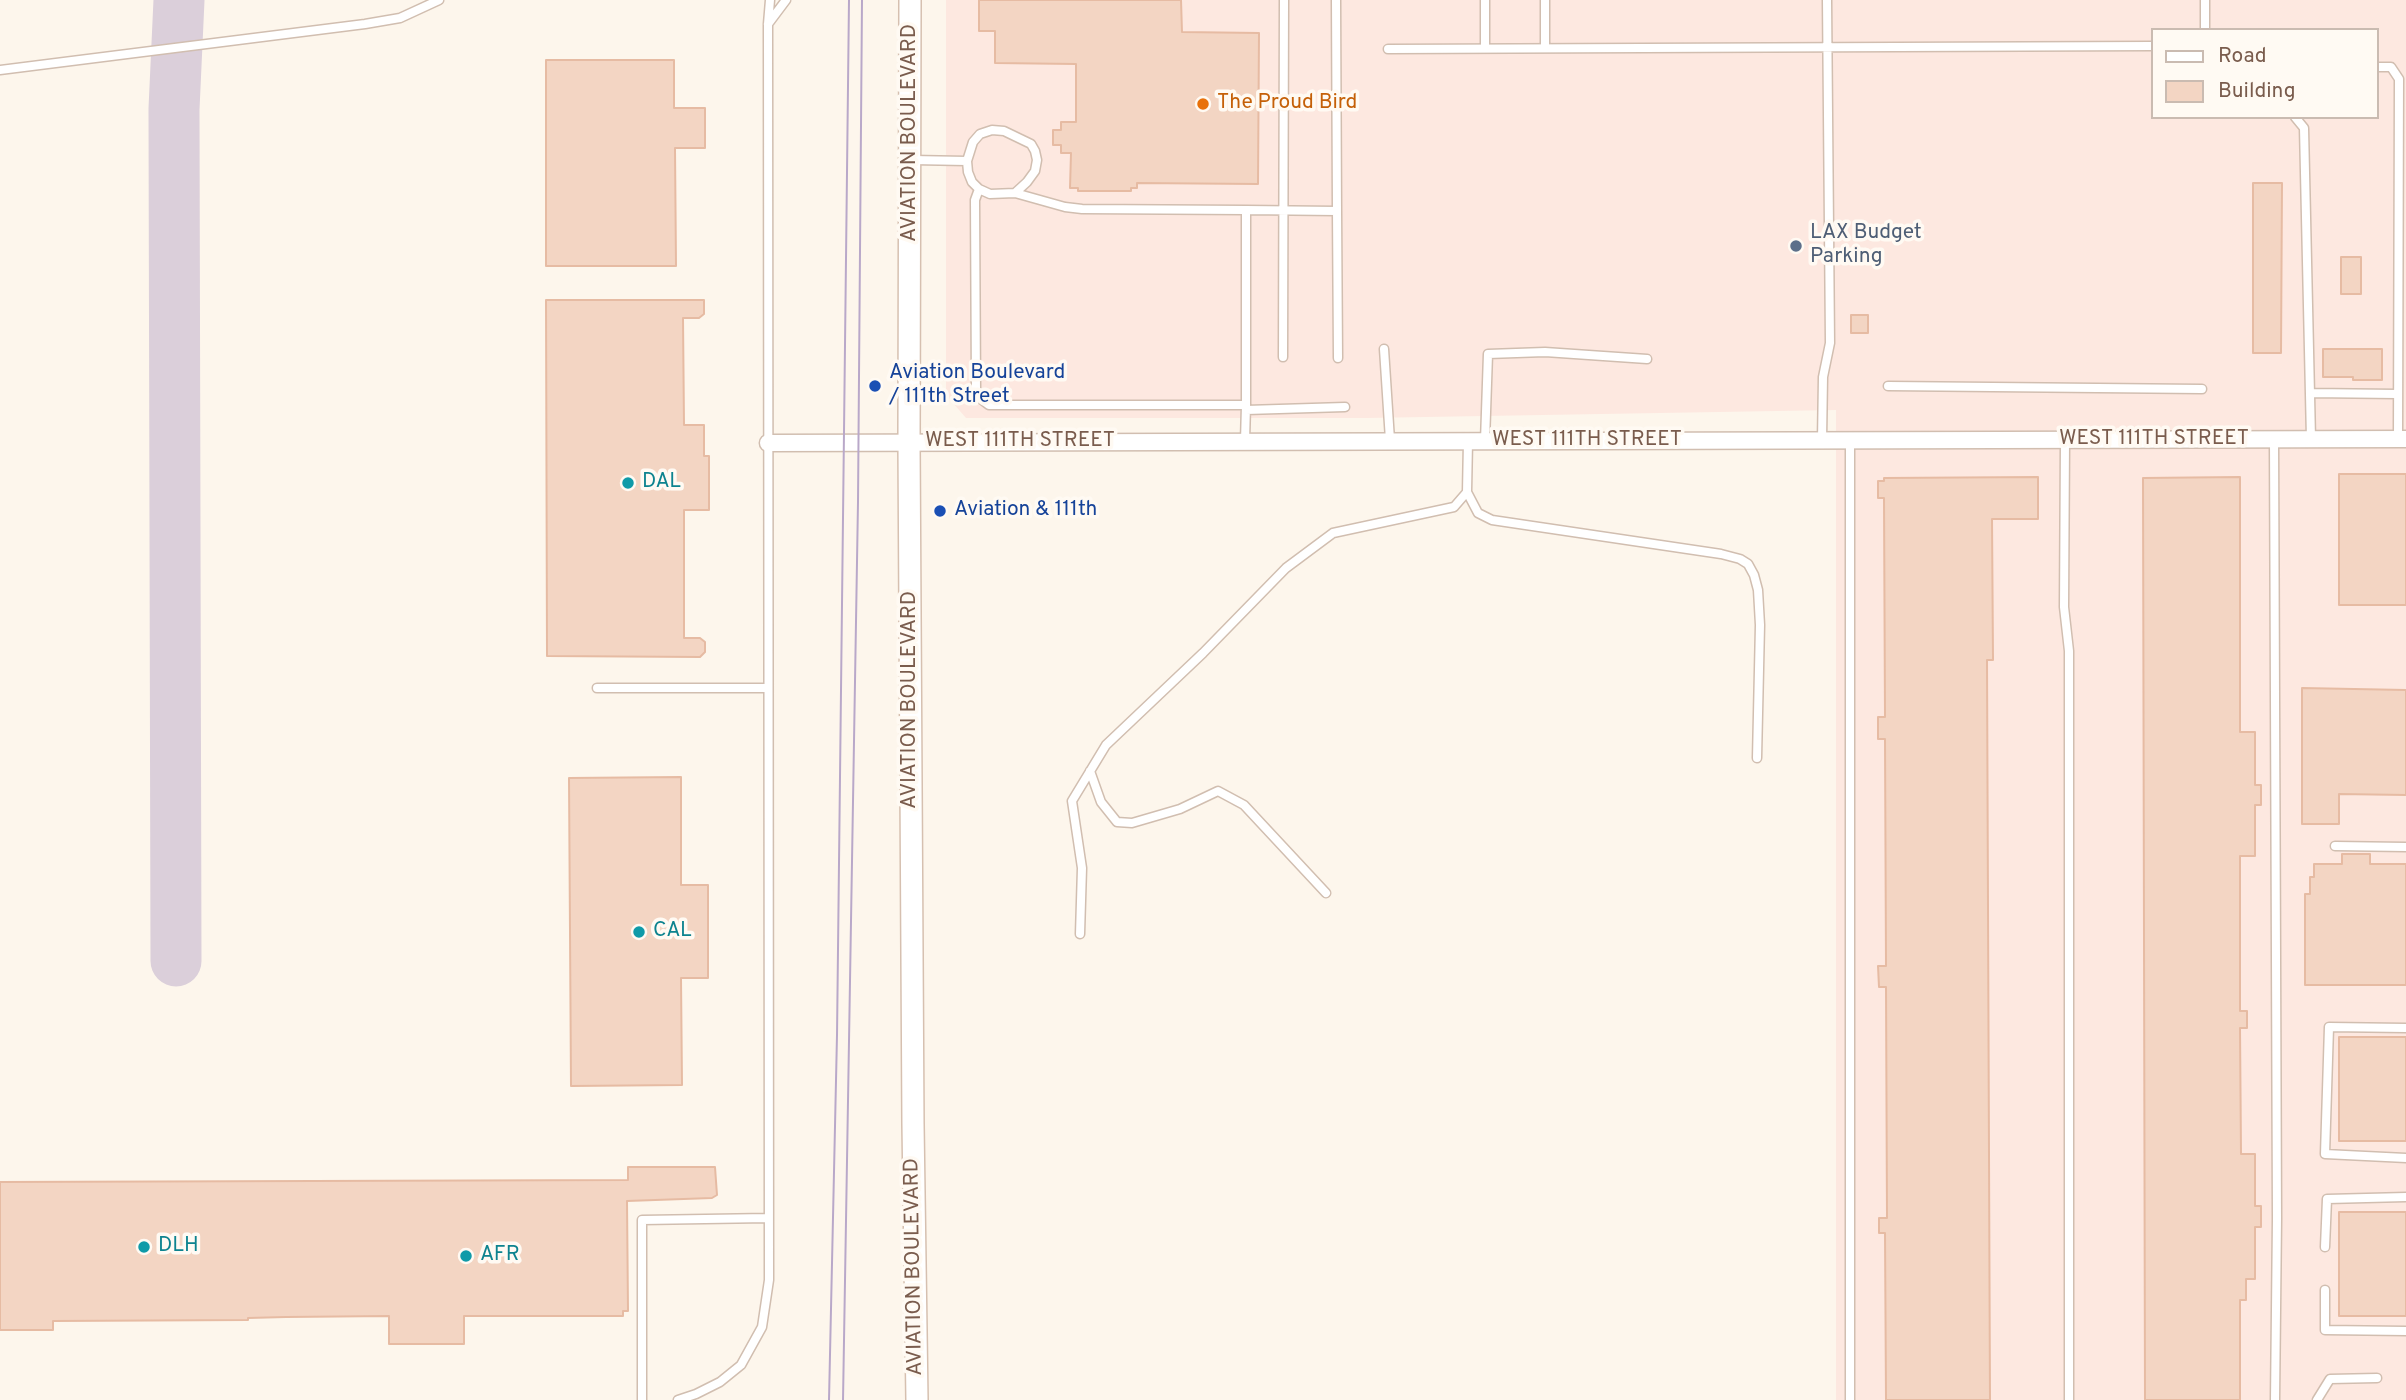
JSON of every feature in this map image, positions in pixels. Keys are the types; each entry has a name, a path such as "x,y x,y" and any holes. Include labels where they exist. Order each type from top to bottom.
{"main road":[{"name":"AVIATION BOULEVARD","path":"910,0 909,443 917,1400"}],"street":[{"name":"WEST 111TH STREET","path":"768,443 2402,439"}],"lane":[{"path":"0,70 365,24 400,18 439,0"},
{"path":"678,1400 720,1382 741,1365 762,1327 769,1280 770,0"},
{"path":"768,24 786,0"},
{"path":"1283,358 1284,0"},
{"path":"1336,0 1338,358"},
{"path":"1485,0 1485,48"},
{"path":"1545,0 1545,48"},
{"path":"1822,440 1823,377 1830,343 1827,0"},
{"path":"2205,0 2205,28"},
{"path":"1388,48 2150,46"},
{"path":"2378,67 2391,67 2399,79 2397,394 2402,439"},
{"path":"2297,119 2304,128 2311,439"},
{"path":"1015,192 1027,183 1035,171 1037,160 1031,144 1004,131 992,130 980,134 973,142 967,161 968,172 979,189 990,194 1015,192 1065,207 1082,209 1337,212"},
{"path":"909,160 967,161"},
{"path":"979,189 975,200 975,391 989,405 1345,407"},
{"path":"1245,441 1246,210"},
{"path":"1384,349 1390,440"},
{"path":"1485,441 1488,354 1545,352 1647,359"},
{"path":"1888,386 2202,389"},
{"path":"2311,393 2397,394"},
{"path":"2274,439 2277,1219 2275,1400"},
{"path":"1850,440 1850,1400"},
{"path":"2065,440 2064,607 2070,679 2069,1400"},
{"path":"1468,441 1467,492 1478,513 1492,520 1721,554 1748,564 1758,590 1760,625 1757,758"},
{"path":"1080,934 1082,869 1072,801 1106,745 1203,653 1286,568 1333,533 1454,507 1467,492"},
{"path":"597,688 768,688"},
{"path":"1090,771 1101,802 1117,822 1132,823 1144,820 1218,791 1244,805 1326,893"},
{"path":"2335,846 2406,847"},
{"path":"2406,1028 2329,1027 2325,1154 2406,1158"},
{"path":"2325,1247 2327,1199 2406,1197"},
{"path":"642,1400 642,1220 768,1218"},
{"path":"2325,1290 2325,1330 2406,1331"},
{"path":"2317,1400 2330,1379 2377,1378"}],"shaded area":[{"path":"946,0 2406,0 2406,1400 1836,1400 1836,410 1367,418 966,418 946,395"}],"building":[{"name":"The Proud Bird","path":"979,0 1181,0 1182,32 1259,33 1258,184 1137,183 1137,188 1131,188 1131,191 1078,191 1078,188 1070,188 1071,153 1061,153 1061,145 1053,145 1053,130 1061,130 1061,122 1076,122 1076,64 995,63 995,31 979,31"},
{"path":"546,60 674,60 674,108 705,108 705,148 675,148 676,266 546,266"},
{"path":"2253,183 2282,183 2281,353 2253,353"},
{"path":"2341,257 2361,257 2361,294 2341,294"},
{"name":"DAL","path":"546,300 704,300 704,314 699,318 683,318 684,425 704,425 704,456 709,456 709,510 684,510 684,638 700,638 705,642 705,652 700,657 547,656"},
{"path":"1851,315 1868,315 1868,333 1851,333"},
{"path":"2323,349 2382,349 2382,380 2323,377"},
{"path":"2339,474 2406,474 2406,605 2339,605"},
{"path":"2038,477 2038,519 1992,519 1993,660 1987,660 1990,1400 1886,1400 1885,1233 1879,1233 1879,1218 1887,1218 1886,987 1879,987 1878,966 1886,966 1885,739 1878,739 1878,717 1885,717 1884,498 1878,498 1878,481 1884,481 1884,478"},
{"path":"2240,477 2240,732 2255,732 2255,785 2261,785 2261,805 2255,805 2255,856 2240,856 2240,1011 2247,1011 2247,1028 2240,1028 2241,1154 2255,1154 2255,1206 2261,1206 2261,1227 2255,1227 2255,1279 2246,1279 2246,1300 2240,1300 2240,1400 2145,1400 2143,478"},
{"path":"2302,688 2406,690 2406,795 2339,794 2339,824 2302,824"},
{"name":"CAL","path":"681,777 681,885 708,885 708,978 681,978 682,1085 571,1086 569,778"},
{"path":"2342,854 2370,854 2370,864 2406,864 2406,985 2305,985 2305,894 2310,894 2310,877 2314,877 2314,864 2342,864"},
{"path":"2339,1037 2406,1037 2406,1141 2339,1141"},
{"path":"628,1167 715,1167 717,1195 712,1198 627,1201 628,1311 623,1311 623,1316 464,1316 464,1344 389,1344 389,1316 53,1321 53,1330 0,1330 0,1182 628,1180"},
{"path":"2339,1212 2406,1212 2406,1316 2339,1316"}],"taxiway":[{"path":"176,961 174,109 179,0"}],"tram line":[{"path":"829,1400 837,1035 849,0"},
{"path":"843,1400 858,502 862,0"}],"place":[{"name":"The Proud Bird","path":"1203,104"},
{"name":"LAX Budget Parking","path":"1796,246"},
{"name":"Aviation Boulevard / 111th Street","path":"875,386"},
{"name":"DAL","path":"628,483"},
{"name":"Aviation & 111th","path":"940,511"},
{"name":"CAL","path":"639,932"},
{"name":"DLH","path":"144,1247"},
{"name":"AFR","path":"466,1256"}]}
